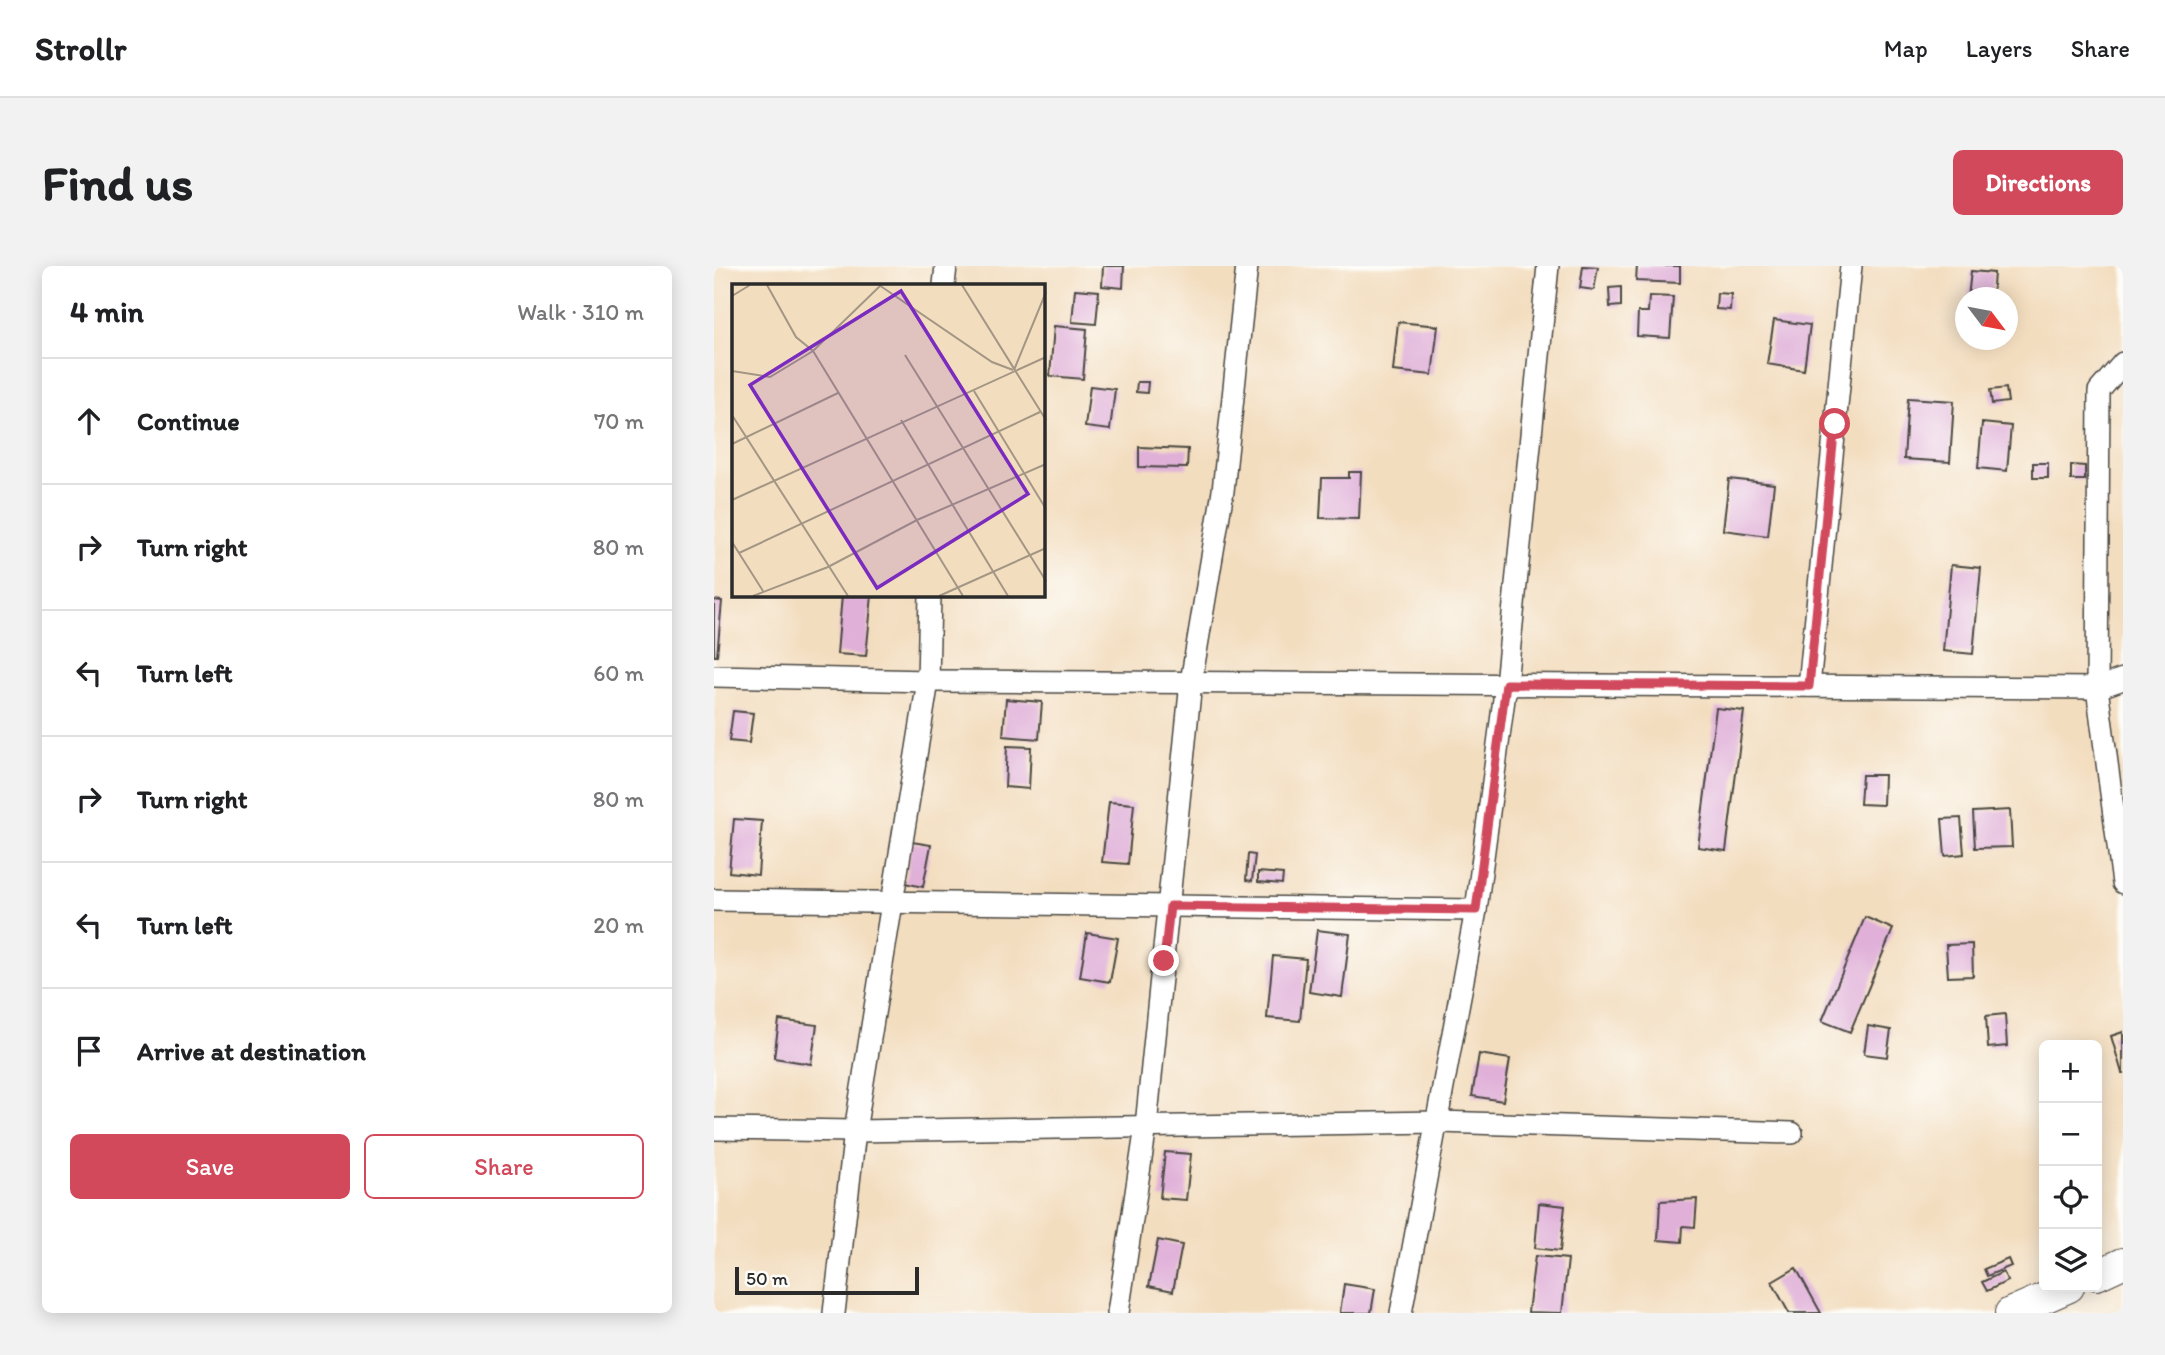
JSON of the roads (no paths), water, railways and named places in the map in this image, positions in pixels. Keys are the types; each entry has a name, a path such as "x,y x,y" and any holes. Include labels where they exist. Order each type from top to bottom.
{"street":[{"path":"944,284 946,266"},
{"path":"1118,1313 1146,1126 1191,682 1223,491 1247,266"},
{"path":"1402,1313 1476,910 1506,684 1548,266"},
{"path":"1809,686 1851,266"},
{"path":"2123,363 2099,391 2097,688 2123,883"},
{"path":"834,1313 855,1131 928,681 930,597"},
{"path":"714,676 928,681 2097,688 2123,679"},
{"path":"714,900 1476,910"},
{"path":"714,1129 855,1131 1439,1122 1792,1133"},
{"path":"2102,1273 2123,1263"},
{"path":"2010,1313 2058,1292"}]}
